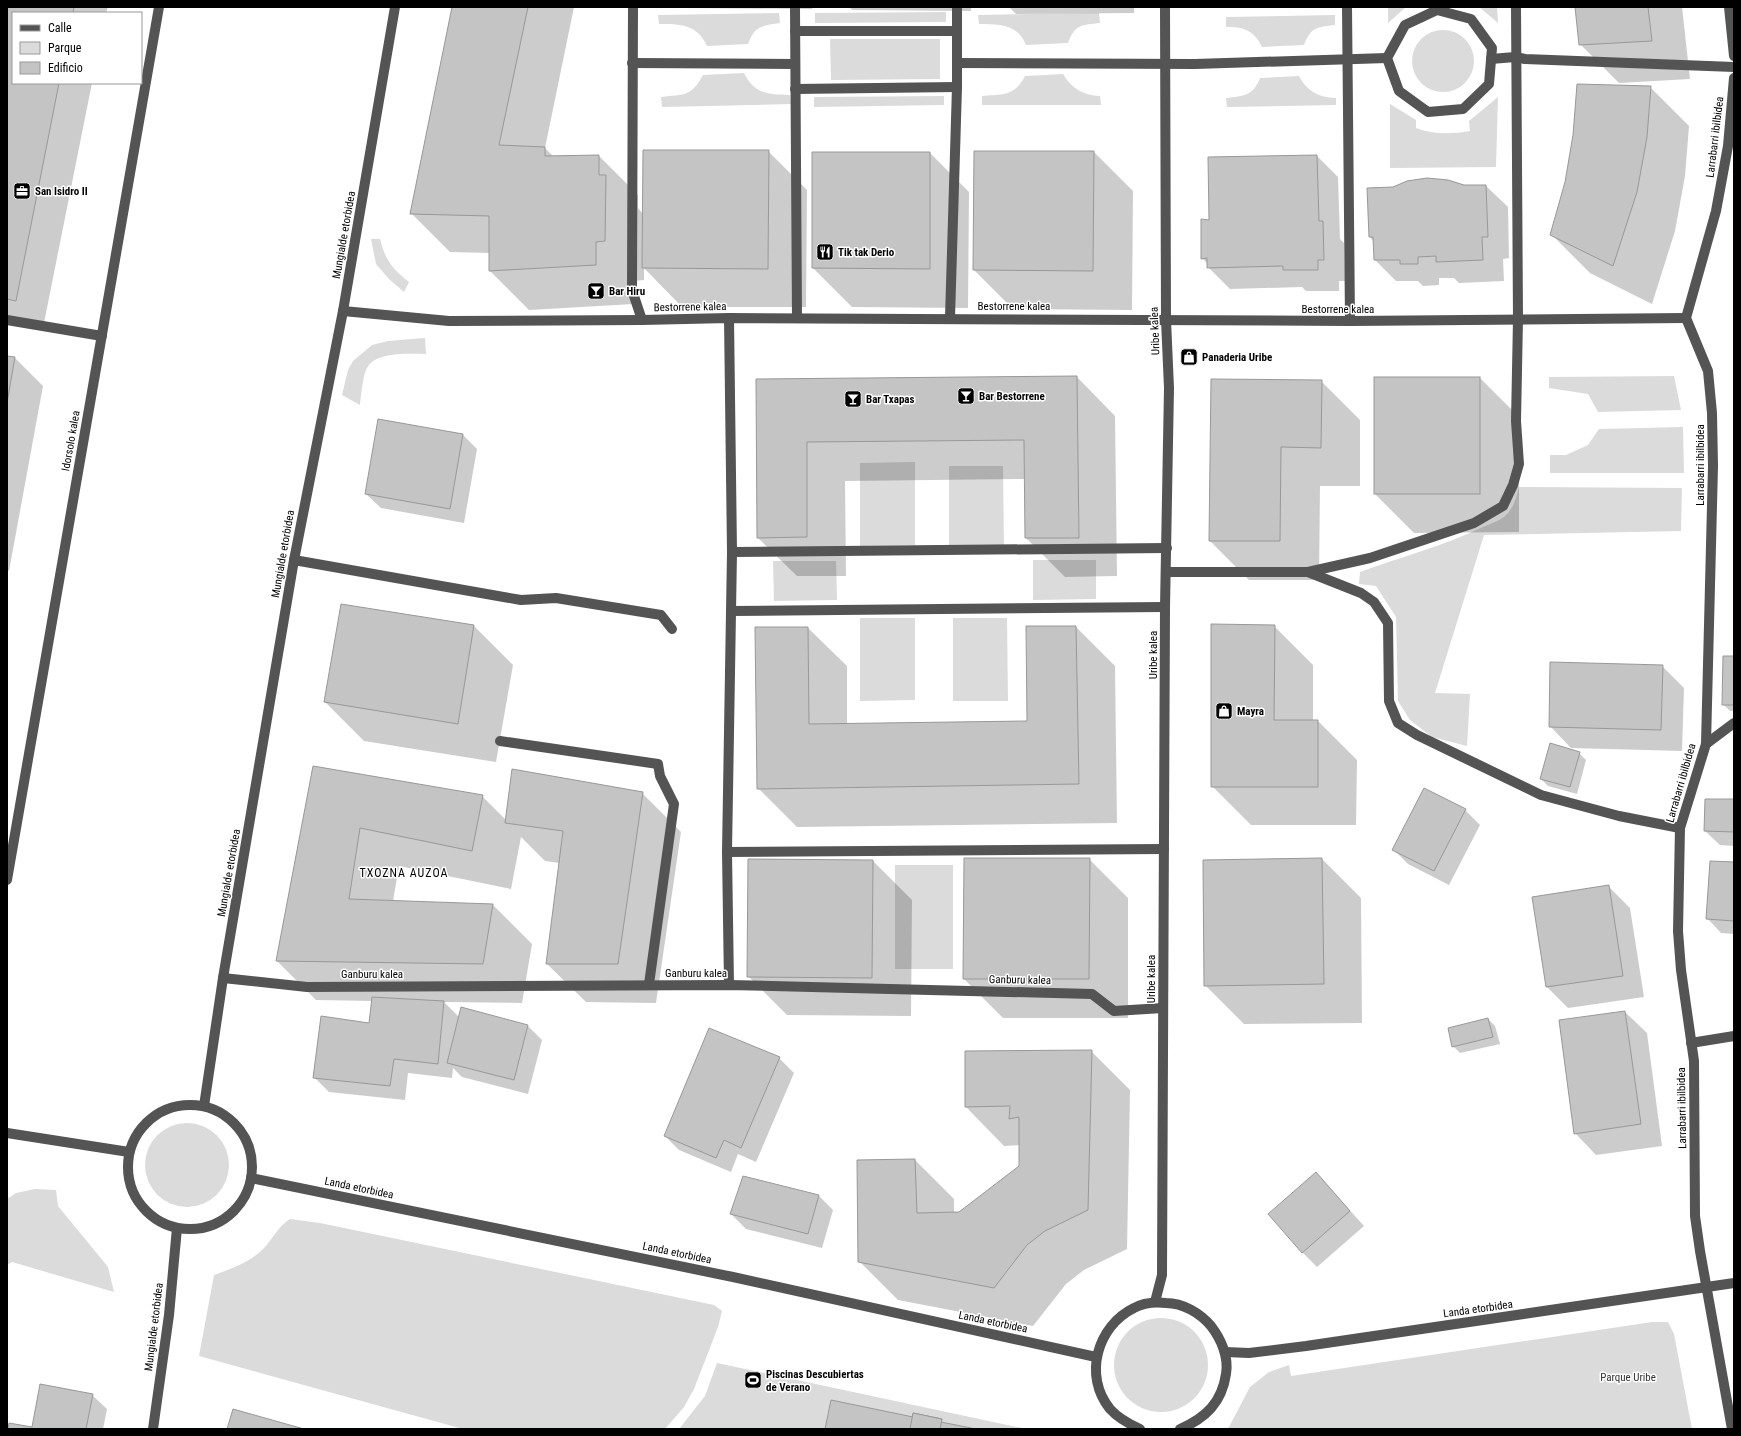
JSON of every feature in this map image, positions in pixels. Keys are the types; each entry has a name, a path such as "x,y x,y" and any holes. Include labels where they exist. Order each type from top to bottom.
{"street":[{"name":"Idorsolo kalea","path":"7,880 159,7"},
{"name":"Mungialde etorbidea","path":"204,1106 223,978 294,560 342,312 395,7"},
{"path":"633,7 632,290 642,320"},
{"path":"795,7 797,318"},
{"path":"950,318 957,87 957,7"},
{"name":"Uribe kalea","path":"1155,1302 1162,1275 1165,607 1169,388 1166,320 1165,7"},
{"path":"1348,7 1350,321"},
{"path":"1166,572 1308,572 1370,558 1474,523 1503,506 1513,485 1518,464 1516,421 1518,319 1515,57 1516,7"},
{"path":"1729,7 1734,56"},
{"path":"1437,10 1472,19 1492,48 1489,84 1463,109 1428,112 1399,91 1387,58 1405,25 1437,10"},
{"path":"795,31 956,31"},
{"path":"1491,59 1515,57 1525,59 1734,67"},
{"path":"957,63 1165,64 1387,58"},
{"path":"632,63 795,64"},
{"name":"Larrabarri ibilbidea","path":"1732,1429 1695,1216 1694,1061 1681,970 1678,931 1680,828 1706,744 1713,466 1712,413 1708,371 1686,318 1716,211 1728,146 1734,78"},
{"path":"795,88 957,87"},
{"name":"Bestorrene kalea","path":"342,312 449,321 729,318 1350,321 1686,318"},
{"path":"729,318 732,552 727,852 729,985"},
{"path":"7,320 102,336"},
{"path":"732,552 1166,548"},
{"path":"294,560 521,600 556,598 660,615 672,629"},
{"path":"1308,572 1361,593 1374,602 1388,623 1389,701 1398,723 1417,735 1541,795 1619,816 1680,828"},
{"path":"731,611 1165,607"},
{"path":"1706,744 1734,723"},
{"path":"500,741 658,764 660,776 674,804 649,984"},
{"path":"727,852 1164,849"},
{"name":"Ganburu kalea","path":"223,978 307,987 649,984 1092,994 1114,1011 1163,1008"},
{"path":"1691,1043 1734,1036"},
{"path":"185,1105 204,1106 222,1114 236,1125 247,1141 252,1159 251,1178 245,1196 233,1212 216,1223 197,1229 177,1228 158,1221 143,1209 132,1192 127,1172 129,1152 136,1134 149,1120 166,1109 185,1105"},
{"path":"7,1133 129,1152"},
{"name":"Landa etorbidea","path":"251,1178 733,1277 1096,1357"},
{"name":"Mungialde etorbidea","path":"153,1429 169,1315 177,1228"},
{"name":"Landa etorbidea","path":"1225,1352 1250,1353 1306,1346 1734,1283"},
{"path":"1140,1429 1123,1421 1110,1408 1101,1392 1096,1375 1096,1357 1103,1337 1116,1319 1134,1307 1155,1302 1174,1303 1191,1310 1206,1320 1218,1335 1225,1352 1226,1372 1222,1392 1211,1409 1196,1422 1180,1429"}],"green space":[{"path":"1388,7 1406,7 1388,23"},
{"path":"1479,7 1497,7 1498,23"},
{"path":"946,12 946,22 815,23 815,13"},
{"path":"779,13 780,23 764,26 756,30 748,44 707,46 703,39 693,29 681,25 659,24 658,15"},
{"path":"1099,13 1100,23 1084,25 1076,29 1068,43 1026,45 1023,38 1013,29 1001,25 979,24 978,15"},
{"path":"1335,15 1335,25 1315,29 1309,35 1304,45 1262,47 1252,33 1238,27 1226,27 1226,17"},
{"path":"1437,30 1449,30 1465,39 1472,49 1474,61 1472,73 1465,83 1449,92 1437,92 1426,87 1417,78 1412,67 1412,55 1417,44 1426,35"},
{"path":"830,39 940,39 940,79 831,80"},
{"path":"744,73 753,86 763,92 790,95 791,104 662,107 661,97 682,95 691,91 703,75"},
{"path":"1063,74 1070,84 1083,93 1100,96 1101,105 982,105 982,96 1002,94 1012,91 1017,88 1025,76"},
{"path":"1299,76 1306,86 1314,93 1336,98 1336,105 1227,107 1226,98 1243,96 1251,92 1260,78"},
{"path":"944,96 944,105 814,107 814,97"},
{"path":"1498,97 1496,167 1390,168 1390,104 1416,120 1416,128 1436,133 1456,133 1470,131 1469,121"},
{"path":"371,239 380,239 384,252 390,263 398,273 409,282 404,292 389,279 376,264"},
{"path":"425,338 426,354 385,356 371,363 364,375 360,405 342,395 348,370 353,361 372,345 388,341"},
{"path":"1674,376 1681,410 1598,412 1588,394 1549,388 1549,377"},
{"path":"1683,427 1684,473 1550,473 1550,455 1566,455 1588,445 1599,429"},
{"path":"915,462 915,545 860,546 860,463"},
{"path":"949,466 1003,466 1004,549 949,549"},
{"path":"1519,487 1682,488 1681,531 1484,535 1435,693 1470,694 1467,746 1432,737 1410,720 1398,701 1396,617 1376,586 1359,584 1360,572 1453,540 1497,521 1511,510"},
{"path":"1033,560 1096,560 1096,599 1033,600"},
{"path":"773,561 836,561 837,600 774,601"},
{"path":"860,618 915,618 915,700 860,701"},
{"path":"953,618 1007,618 1008,701 953,701"},
{"path":"895,865 953,865 953,969 895,969"},
{"path":"187,1123 203,1126 217,1135 226,1149 229,1165 226,1181 217,1195 203,1204 187,1207 171,1204 157,1195 148,1181 145,1165 148,1149 157,1135 171,1126"},
{"path":"35,1189 56,1190 58,1206 108,1267 114,1292 12,1262 7,1265 7,1199 16,1193"},
{"path":"290,1219 320,1223 714,1305 722,1311 718,1327 694,1389 684,1407 665,1429 463,1429 199,1356 214,1275 240,1265 258,1254 282,1225"},
{"path":"1161,1318 1179,1321 1194,1332 1205,1347 1208,1365 1205,1383 1194,1398 1179,1409 1161,1412 1143,1409 1128,1398 1117,1383 1114,1365 1117,1347 1128,1332 1143,1321"},
{"name":"Parque Uribe","path":"1652,1322 1668,1322 1674,1334 1692,1429 1226,1429 1229,1427 1250,1387 1269,1372 1289,1365 1291,1376"},
{"name":"Piscinas Descubiertas de Verano","path":"717,1363 1026,1429 679,1429 705,1396"}],"building":[{"name":"San Isidro II","path":"7,7 74,7 73,12 12,12 12,84 59,84 16,301 7,299"},
{"path":"452,7 528,7 499,145 545,147 545,156 599,155 599,175 606,175 605,241 596,242 596,265 489,271 489,216 410,214"},
{"path":"1575,7 1648,7 1652,41 1579,45"},
{"path":"1577,84 1651,86 1647,137 1637,192 1613,266 1550,235 1565,182 1573,135"},
{"path":"643,150 769,150 768,269 642,268"},
{"path":"974,151 1094,151 1093,271 973,270"},
{"path":"812,152 930,152 930,269 812,268"},
{"path":"1317,155 1319,221 1323,221 1324,260 1318,260 1318,270 1283,270 1283,266 1207,268 1207,258 1201,259 1201,219 1209,220 1208,157"},
{"path":"1427,178 1448,180 1464,185 1486,185 1488,237 1482,237 1483,260 1436,262 1436,256 1418,257 1418,264 1400,264 1400,260 1374,260 1373,237 1369,237 1367,188 1393,187 1407,181"},
{"path":"7,356 15,357 7,403"},
{"path":"1077,376 1079,538 1025,538 1024,440 807,442 807,537 757,538 756,379"},
{"path":"1374,377 1480,377 1480,494 1374,494"},
{"path":"1211,379 1322,380 1321,448 1281,447 1280,541 1209,541"},
{"path":"378,419 463,434 450,509 365,494"},
{"path":"341,604 474,625 458,724 324,702"},
{"path":"1211,624 1275,625 1274,720 1318,720 1318,787 1211,787"},
{"path":"1026,626 1076,626 1079,784 757,789 755,627 808,627 809,724 1027,721"},
{"path":"1723,656 1734,656 1734,705 1722,705"},
{"path":"1550,662 1663,665 1661,730 1549,727"},
{"path":"1550,743 1580,752 1570,787 1540,779"},
{"path":"313,766 483,795 472,851 360,828 349,899 493,904 483,964 276,961"},
{"path":"512,769 643,792 618,964 546,964 563,831 505,823"},
{"path":"1424,788 1466,809 1434,871 1392,850"},
{"path":"1705,799 1734,799 1734,832 1704,831"},
{"path":"964,858 1090,858 1089,979 963,979"},
{"path":"1322,858 1324,984 1204,986 1203,860"},
{"path":"748,859 873,860 872,978 747,977"},
{"path":"1710,861 1734,862 1734,921 1706,919"},
{"path":"1609,885 1623,976 1546,987 1532,897"},
{"path":"372,997 444,1001 438,1064 394,1059 390,1086 313,1078 321,1016 369,1023"},
{"path":"461,1007 528,1025 514,1080 447,1063"},
{"path":"1625,1011 1641,1124 1574,1134 1559,1020"},
{"path":"1488,1018 1493,1037 1452,1047 1448,1028"},
{"path":"709,1028 780,1057 741,1148 724,1140 716,1158 664,1136"},
{"path":"1092,1050 1088,1210 1045,1231 1027,1245 994,1288 858,1262 857,1160 915,1159 917,1213 959,1212 1019,1166 1019,1117 1009,1119 1010,1106 965,1107 965,1051"},
{"path":"1316,1172 1350,1211 1302,1253 1268,1214"},
{"path":"743,1176 819,1195 808,1234 730,1214"},
{"path":"40,1384 93,1394 86,1429 8,1429 9,1423 32,1427"},
{"path":"831,1400 913,1417 913,1413 942,1419 941,1422 976,1429 825,1429"},
{"path":"233,1409 304,1429 227,1429"},
{"path":"913,1413 942,1419 940,1429 910,1429"}],"place":[{"name":"San Isidro II","path":"22,191"},
{"name":"Tik tak Derio","path":"825,252"},
{"name":"Bar Hiru","path":"596,291"},
{"name":"Panaderia Uribe","path":"1189,357"},
{"name":"Bar Bestorrene","path":"966,396"},
{"name":"Bar Txapas","path":"853,399"},
{"name":"Mayra","path":"1224,711"},
{"name":"Piscinas Descubiertas de Verano","path":"753,1380"}],"district":[{"name":"TXOZNA AUZOA","path":"404,873"}]}
